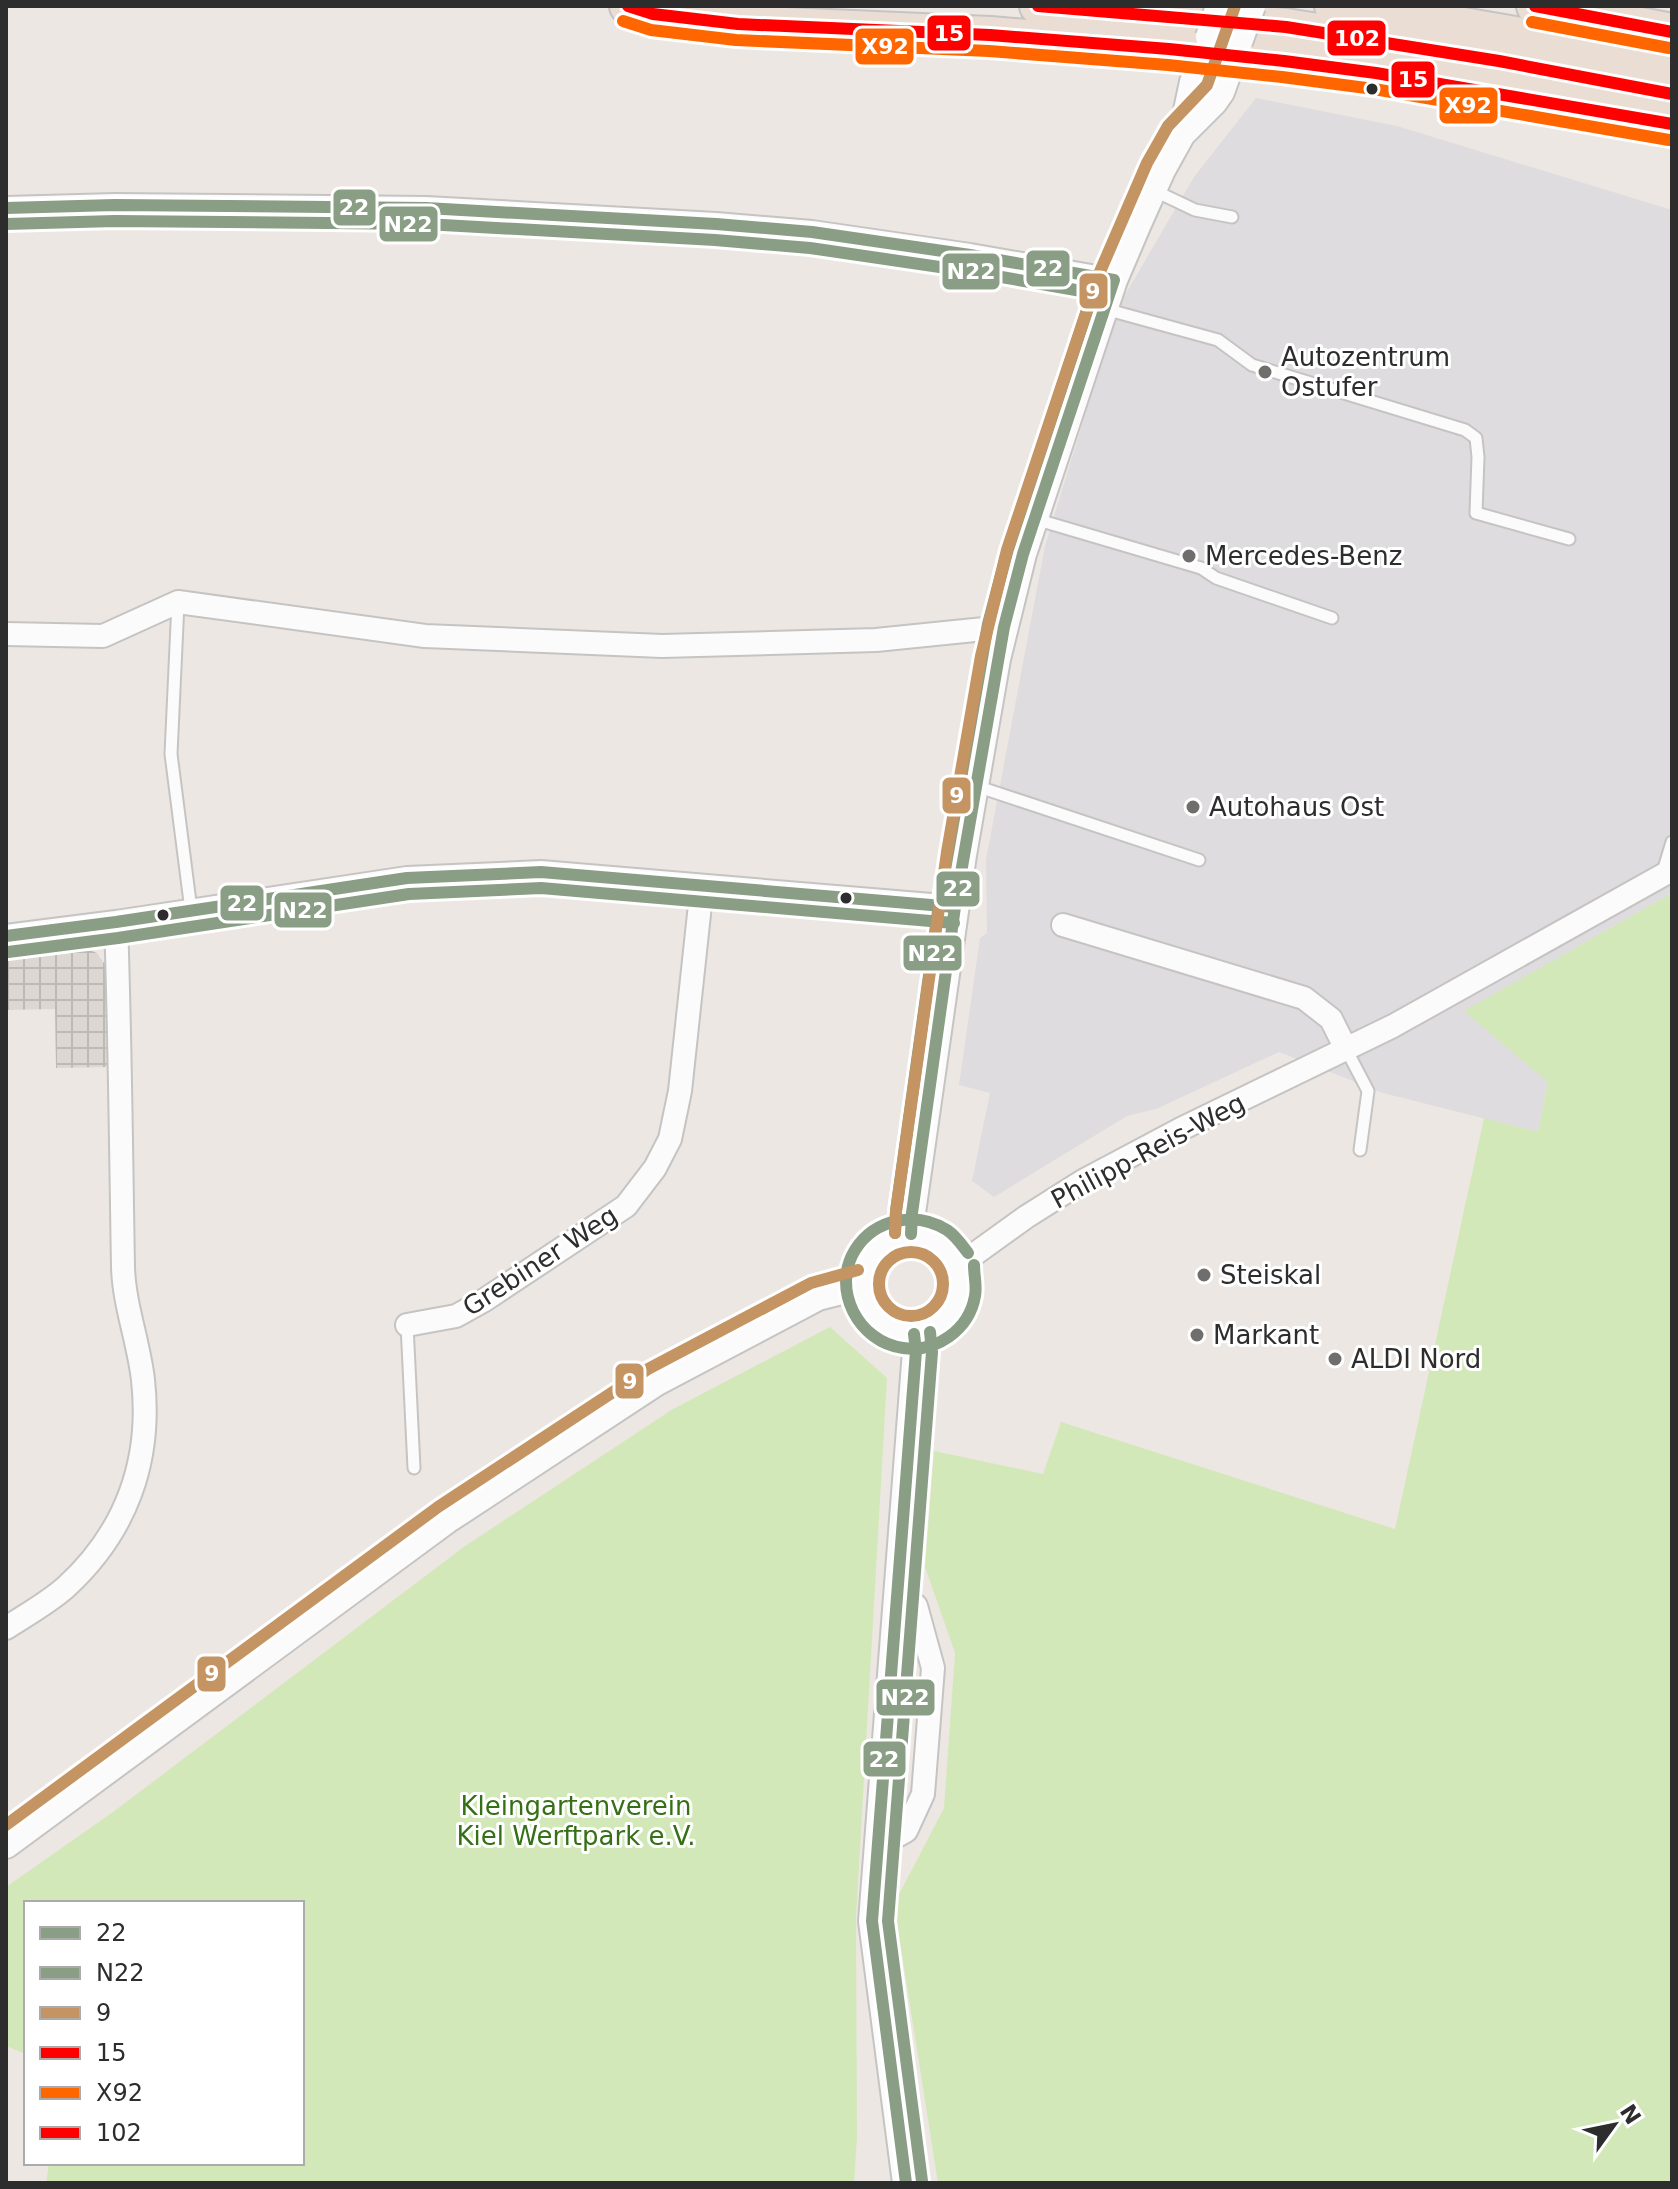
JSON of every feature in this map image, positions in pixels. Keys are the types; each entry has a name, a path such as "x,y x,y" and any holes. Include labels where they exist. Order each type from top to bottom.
{"highway":[{"path":"628,6 653,14 738,24 990,35 1376,73 1672,124"},
{"path":"1038,6 1286,27 1499,61 1672,94"},
{"path":"1333,6 1400,15 1672,64"},
{"path":"1535,6 1672,32"}],"street":[{"path":"1182,134 1214,102 1219,59 1219,6"},
{"path":"911,1234 955,907 1004,627 1023,554 1114,280 1153,190 1182,134 1191,90 1219,59 1252,6"},
{"path":"6,208 131,205 426,208 716,224 826,234 1114,280"},
{"path":"6,634 103,636 178,602 425,636 662,646 876,640 1004,627"},
{"path":"6,936 407,878 526,872 955,907"},
{"name":"Philipp-Reis-Weg","path":"958,1266 1083,1181 1181,1129 1393,1026 1667,873"},
{"name":"Grebiner Weg","path":"407,1325 456,1316 483,1301 626,1206 655,1168 670,1139 680,1091 702,886"},
{"path":"6,1628 64,1589 108,1539 128,1501 141,1461 146,1420 143,1378 123,1275 116,922"},
{"path":"1063,925 1304,998 1331,1019 1346,1049"},
{"path":"911,1234 926,1236 950,1253 958,1266 961,1282 956,1307 939,1326 914,1334 895,1331 878,1321 866,1305 862,1286 865,1267 875,1250 891,1238 911,1234"},
{"path":"6,1845 447,1520 657,1382 818,1297 862,1286"},
{"path":"906,2183 872,1921 916,1351 914,1334"},
{"path":"879,1846 906,1831 923,1794 933,1668 916,1606 898,1589"}],"lane":[{"path":"1153,190 1195,210 1232,217"},
{"path":"1105,309 1218,340 1252,365 1465,430 1476,438 1476,513 1569,539"},
{"path":"1035,519 1201,568 1216,578 1332,618"},
{"path":"178,602 171,754 191,910"},
{"path":"975,786 1199,860"},
{"path":"1667,873 1672,842"},
{"path":"1346,1049 1368,1091 1360,1150"},
{"path":"407,1325 414,1468"}],"shaded area":[{"path":"1256,98 1397,126 1672,210 1672,893 1465,1011 1548,1081 1538,1132 1383,1093 1279,1052 1156,1109 1127,1116 994,1197 972,1181 990,1093 959,1085 980,938 987,933 986,860 1045,546 1118,307 1194,177"},
{"path":"79,946 97,953 106,966 109,1067 56,1068 55,1009 6,1010 6,955"}],"green space":[{"path":"1672,893 1672,2183 938,2183 894,1904 944,1808 955,1653 925,1567 934,1451 1043,1474 1061,1422 1395,1529 1484,1118 1538,1132 1548,1082 1464,1011"},
{"name":"Kleingartenverein Kiel Werftpark e.V.","path":"830,1327 887,1378 856,1918 857,2138 854,2183 46,2183 49,2165 304,2165 304,1901 24,1901 24,2053 6,2046 6,1887 113,1812 465,1546 673,1409"}],"transit line":[{"name":"15","path":"628,6 653,14 738,24 990,35 1284,61 1376,73 1672,124"},
{"name":"102","path":"1038,6 1286,27 1499,61 1672,94"},
{"name":"9","path":"895,1233 947,852 981,656 1007,550 1099,274 1147,163 1168,126 1207,85 1235,6"},
{"name":"15","path":"1535,6 1672,32"},
{"name":"X92","path":"623,21 651,30 736,40 989,51 1282,77 1374,89 1669,140"},
{"name":"X92","path":"1532,22 1669,48"},
{"name":"22","path":"6,208 115,205 426,208 716,224 812,232 1114,280 1023,554 1004,627 955,907 911,1234"},
{"name":"N22","path":"6,224 115,221 425,224 715,240 810,248 1093,293 1008,549 988,624 939,904 895,1233"},
{"name":"22","path":"6,936 407,878 541,872 955,907"},
{"name":"N22","path":"8,952 409,894 541,888 954,923"},
{"name":"N22","path":"968,1253 953,1235 935,1224 910,1220 885,1225 863,1239 848,1265 846,1281 853,1311 873,1336 887,1344 915,1349 939,1343 958,1329 972,1308 976,1292 974,1265"},
{"name":"9","path":"905,1252 917,1252 934,1261 941,1272 943,1284 941,1296 934,1307 917,1316 905,1316 893,1311 884,1302 879,1290 879,1278 884,1266 893,1257 905,1252"},
{"name":"9","path":"6,1825 438,1507 648,1369 811,1283 858,1270"},
{"name":"N22","path":"922,2181 888,1921 932,1352 930,1332"},
{"name":"22","path":"906,2183 872,1921 916,1351 914,1334"}],"place":[{"name":"Autozentrum Ostufer","path":"1265,372"},
{"name":"Mercedes-Benz","path":"1189,556"},
{"name":"Autohaus Ost","path":"1193,807"},
{"name":"Steiskal","path":"1204,1275"},
{"name":"Markant","path":"1197,1335"},
{"name":"ALDI Nord","path":"1335,1359"}]}
